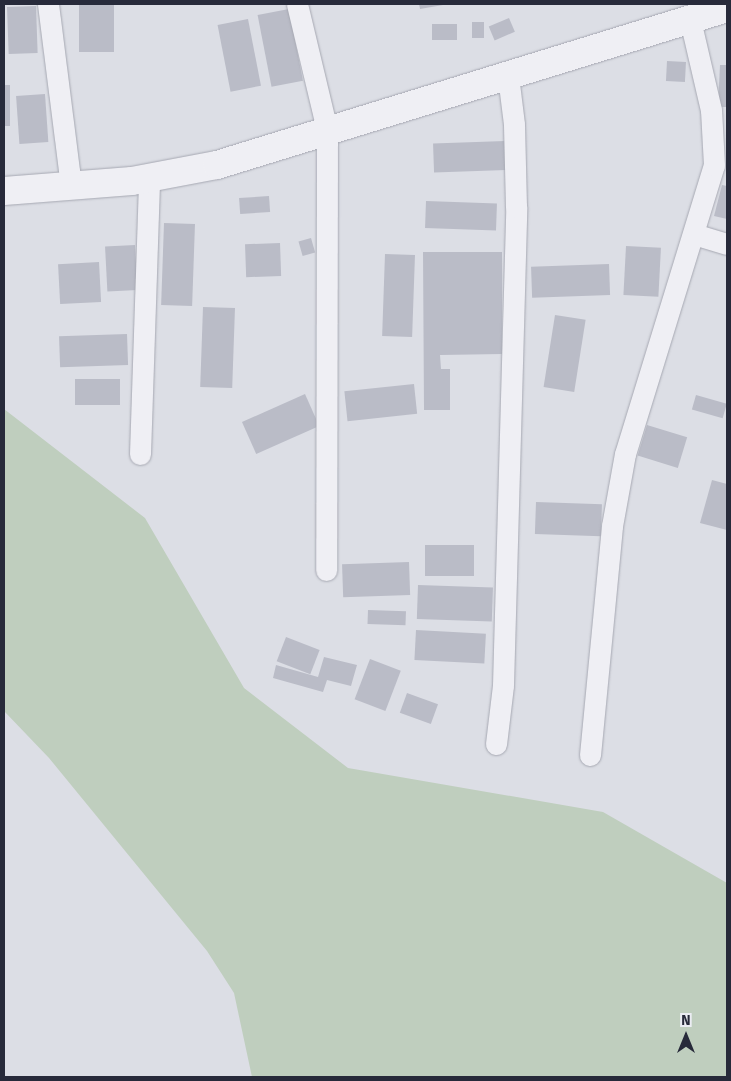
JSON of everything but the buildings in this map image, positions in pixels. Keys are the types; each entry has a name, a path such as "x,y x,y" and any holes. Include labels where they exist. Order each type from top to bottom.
{"street":[{"path":"48,4 71,186"},
{"path":"297,4 327,130 326,570"},
{"path":"4,191 149,178 217,165 727,8"},
{"path":"590,755 612,526 625,454 714,165 711,110 690,20"},
{"path":"496,744 503,685 516,207 514,124 508,76"},
{"path":"140,454 149,178"},
{"path":"694,234 727,244"}],"green space":[{"path":"4,409 145,518 244,688 348,768 603,812 727,883 727,1077 252,1077 234,993 207,951 49,758 4,711"}]}
